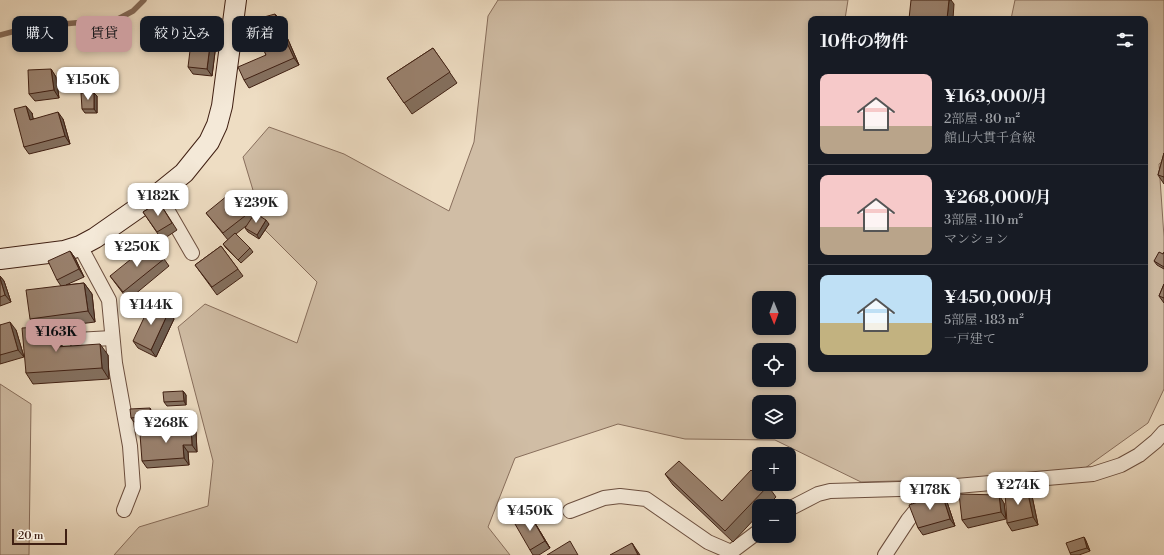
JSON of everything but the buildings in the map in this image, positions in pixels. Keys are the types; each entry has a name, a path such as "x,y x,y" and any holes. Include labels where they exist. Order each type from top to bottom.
{"main road":[{"path":"0,259 64,251 80,246 95,238 158,194 184,173 209,142 222,106 236,0"}],"street":[{"path":"158,194 192,253"},
{"path":"80,246 109,300 115,363 130,446 133,487 124,510"},
{"path":"76,340 112,338"},
{"path":"796,505 818,494 830,492 934,488 1093,474 1121,465 1139,455 1156,441 1164,432"},
{"path":"885,555 908,520 934,488"},
{"path":"570,511 604,498 620,496 646,499 708,542 731,552 752,536"}],"shaded area":[{"path":"498,0 848,0 845,16 808,16 808,372 1148,372 1148,16 1012,16 1015,0 1164,0 1164,160 1159,164 1164,237 1164,389 1148,423 1074,476 861,482 796,450 796,447 789,447 775,440 685,439 618,424 515,458 488,527 510,555 114,555 139,527 208,506 213,461 178,327 205,304 297,343 317,282 265,230 243,157 269,127 344,154 449,211 474,142 488,16"},
{"path":"0,384 31,404 29,555 0,555"}],"waterway":[{"path":"0,35 30,27 118,19 133,11 144,0"}]}
